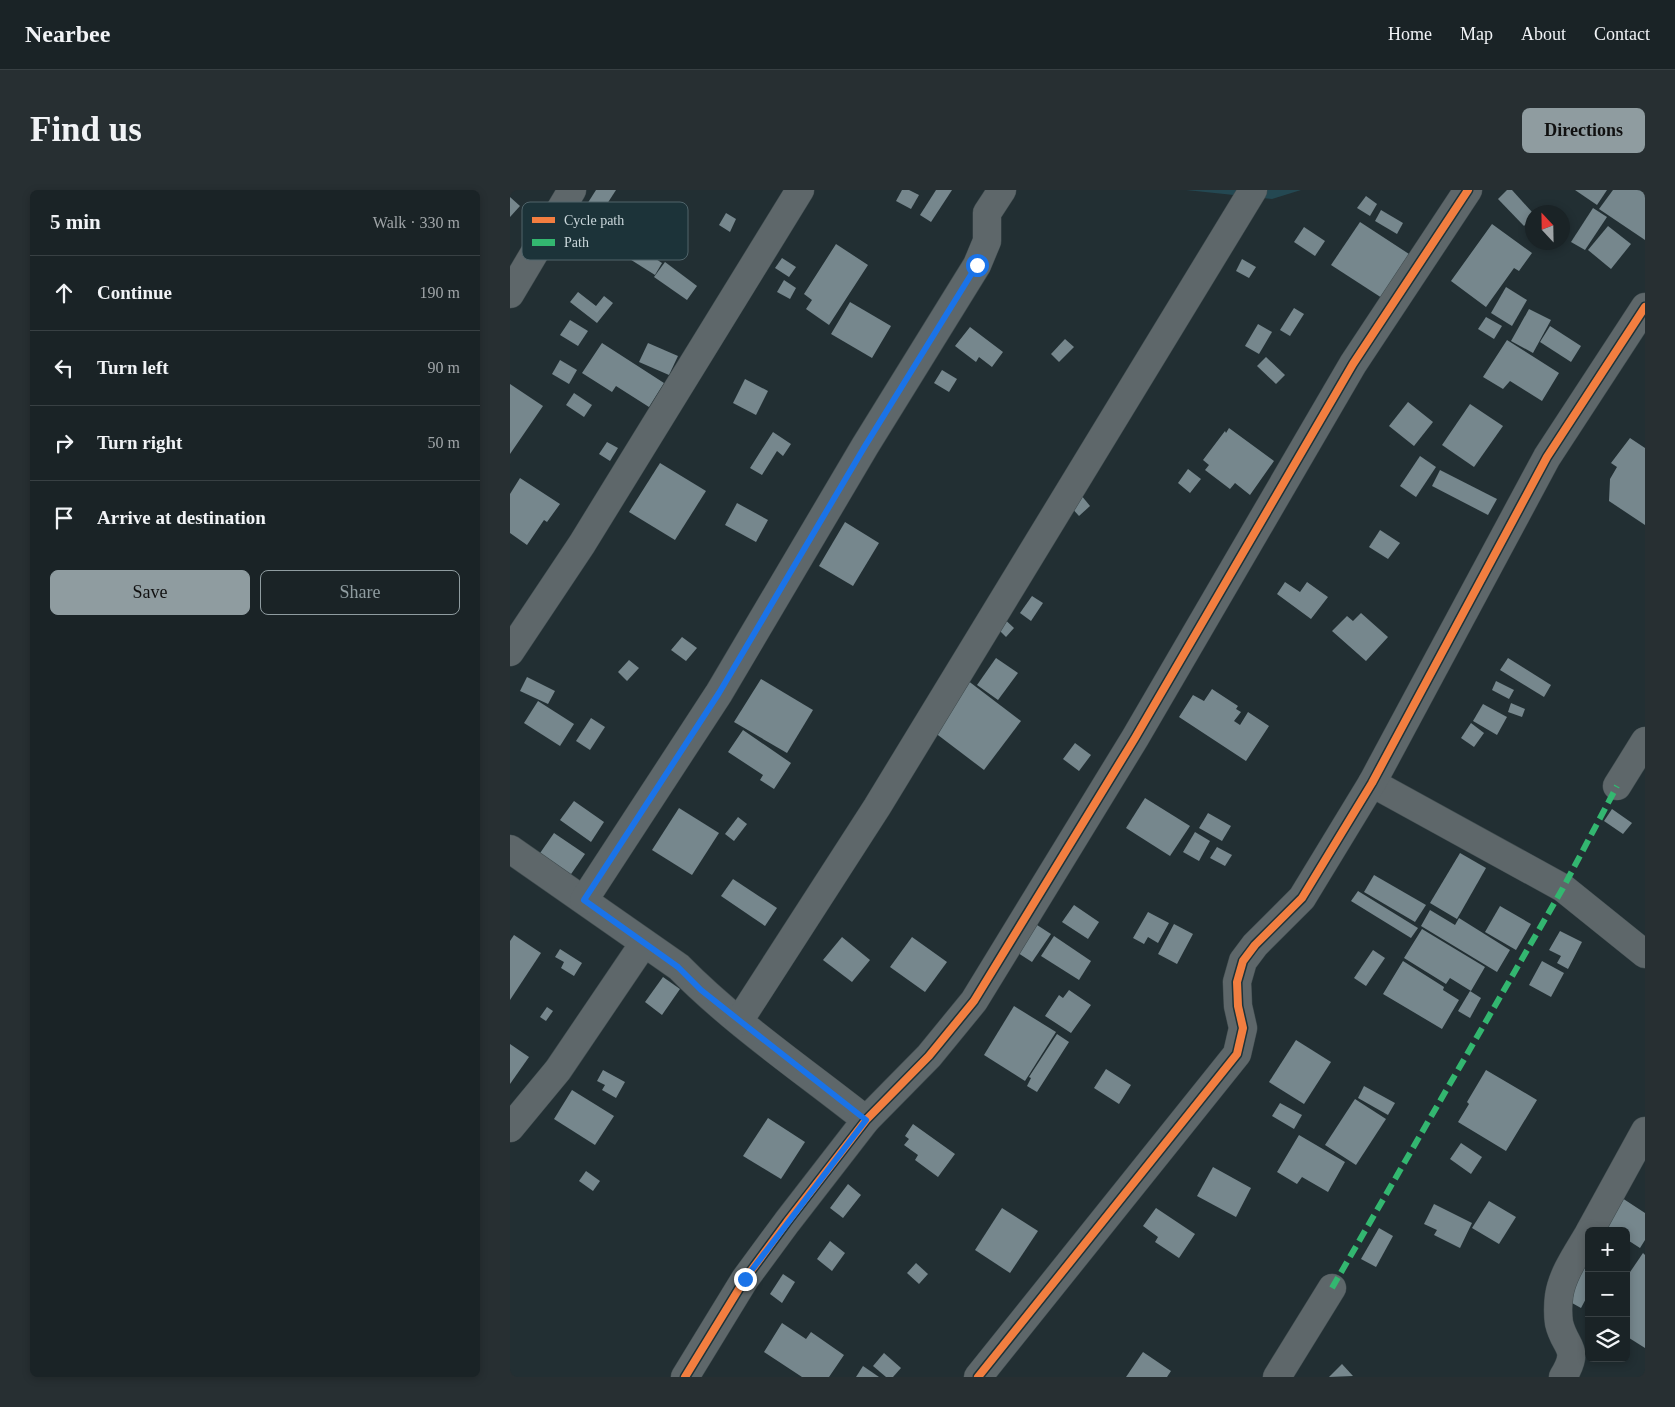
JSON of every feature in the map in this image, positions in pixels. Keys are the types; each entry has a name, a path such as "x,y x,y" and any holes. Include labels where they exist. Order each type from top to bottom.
{"street":[{"path":"565,202 572,190"},
{"path":"510,652 582,544 800,190"},
{"path":"584,900 719,693 860,455 977,265 987,240 987,213 1002,190"},
{"path":"740,1021 877,807 1252,190"},
{"path":"686,1377 745,1279 866,1120 929,1056 974,1001 1135,738 1353,364 1468,190"},
{"path":"510,294 530,260"},
{"path":"978,1377 1237,1054 1243,1028 1238,1006 1237,982 1243,961 1255,945 1302,898 1372,783 1547,457 1645,307"},
{"path":"1617,786 1645,741"},
{"path":"1372,783 1562,888 1645,954"},
{"path":"510,849 678,967 701,990 866,1120"},
{"path":"510,1128 558,1070 644,943"},
{"path":"1592,1227 1645,1131"},
{"path":"1563,1377 1570,1365 1572,1350 1559,1324 1559,1295 1566,1275 1585,1239"},
{"path":"1277,1377 1332,1288"}],"shaded area":[{"path":"1186,190 1301,190 1272,199"}],"building":[{"path":"596,190 616,190 608,202 588,202"},
{"path":"902,190 909,190 919,195 911,209 896,201"},
{"path":"936,190 952,190 931,222 920,215"},
{"path":"1507,190 1512,190 1526,205 1524,226 1498,199"},
{"path":"1575,190 1607,190 1597,205"},
{"path":"1613,190 1642,190 1645,192 1645,240 1599,209"},
{"path":"1366,196 1377,204 1370,216 1357,208"},
{"path":"510,197 520,206 510,217"},
{"path":"1593,208 1607,217 1585,250 1571,242"},
{"path":"1381,210 1403,223 1397,234 1375,221"},
{"path":"726,213 736,219 730,232 719,225"},
{"path":"1360,222 1409,254 1382,298 1331,265"},
{"path":"1492,224 1525,248 1525,250 1532,253 1519,271 1514,268 1486,307 1451,281"},
{"path":"1608,226 1631,244 1611,269 1588,250"},
{"path":"1304,227 1325,241 1315,256 1294,242"},
{"path":"836,244 868,265 829,325 806,309 812,300 804,294"},
{"path":"782,258 796,267 789,277 775,268"},
{"path":"1242,259 1256,267 1249,278 1236,271"},
{"path":"631,260 657,260 662,263 655,275"},
{"path":"665,262 697,286 687,300 654,277"},
{"path":"784,280 796,288 790,299 777,292"},
{"path":"1506,287 1527,300 1512,326 1491,313"},
{"path":"578,292 596,306 604,296 613,303 597,323 570,302"},
{"path":"850,302 891,326 872,358 831,334"},
{"path":"1294,308 1304,314 1290,336 1280,330"},
{"path":"1529,309 1551,320 1533,353 1511,341"},
{"path":"1486,317 1502,326 1494,339 1478,329"},
{"path":"570,320 588,331 578,346 560,335"},
{"path":"1258,324 1272,332 1259,354 1245,346"},
{"path":"1550,326 1581,346 1571,362 1540,342"},
{"path":"970,327 1003,352 992,367 979,357 976,362 955,346"},
{"path":"1065,339 1074,347 1059,362 1051,354"},
{"path":"1507,340 1559,373 1542,401 1510,381 1503,389 1483,377"},
{"path":"602,343 664,383 649,407 616,386 612,392 582,373"},
{"path":"648,343 678,356 669,375 639,362"},
{"path":"1266,357 1285,375 1276,384 1257,366"},
{"path":"560,360 577,370 569,384 552,374"},
{"path":"942,370 957,379 949,392 934,383"},
{"path":"745,379 768,391 756,415 733,403"},
{"path":"510,384 543,406 510,454"},
{"path":"574,393 592,405 584,417 566,405"},
{"path":"1408,402 1433,422 1414,446 1389,426"},
{"path":"1470,404 1503,426 1474,467 1442,445"},
{"path":"1229,428 1274,461 1250,495 1235,483 1230,489 1205,470 1209,465 1203,460"},
{"path":"773,432 791,444 783,456 777,451 762,475 750,468"},
{"path":"1630,438 1645,448 1645,525 1609,501 1610,479 1617,467 1611,463"},
{"path":"607,442 618,448 610,461 599,454"},
{"path":"1420,456 1436,467 1416,497 1400,486"},
{"path":"660,463 706,491 675,540 629,512"},
{"path":"1188,469 1201,479 1190,493 1178,483"},
{"path":"1440,470 1497,499 1488,515 1432,486"},
{"path":"520,478 560,504 547,522 544,520 527,545 510,533 510,494"},
{"path":"1081,495 1090,506 1079,516 1070,506"},
{"path":"737,503 768,520 756,542 725,525"},
{"path":"845,522 879,543 853,586 819,566"},
{"path":"1380,530 1400,543 1388,559 1369,547"},
{"path":"1285,582 1300,592 1307,582 1328,597 1311,619 1277,594"},
{"path":"1032,596 1043,603 1031,621 1020,613"},
{"path":"1361,613 1388,637 1366,661 1332,631 1347,616 1353,621"},
{"path":"999,614 1014,628 1006,637 991,622"},
{"path":"682,637 697,648 686,661 671,650"},
{"path":"996,658 1018,673 998,700 977,685"},
{"path":"1508,658 1551,685 1544,697 1500,670"},
{"path":"629,660 639,668 627,681 618,672"},
{"path":"527,677 555,691 548,704 520,691"},
{"path":"761,679 813,710 787,753 734,722"},
{"path":"967,680 1021,721 984,770 930,729"},
{"path":"1496,681 1514,690 1509,699 1492,690"},
{"path":"1212,689 1238,706 1236,709 1241,712 1234,721 1240,725 1248,712 1269,726 1246,761 1179,717 1193,695 1204,701"},
{"path":"538,701 574,724 560,746 524,723"},
{"path":"1511,703 1525,709 1522,717 1508,712"},
{"path":"1483,704 1507,717 1497,735 1473,721"},
{"path":"591,718 605,727 590,750 576,741"},
{"path":"1471,723 1484,733 1474,747 1461,738"},
{"path":"743,730 791,763 774,789 760,780 763,775 728,752"},
{"path":"1075,743 1091,755 1079,771 1063,759"},
{"path":"1145,798 1190,826 1170,856 1126,828"},
{"path":"574,801 604,822 591,842 560,820"},
{"path":"679,808 719,833 692,875 652,850"},
{"path":"1612,809 1632,823 1623,834 1604,821"},
{"path":"1208,813 1231,826 1222,841 1199,828"},
{"path":"738,817 747,824 734,841 725,834"},
{"path":"1195,832 1210,841 1199,861 1183,852"},
{"path":"554,833 585,854 569,877 538,856"},
{"path":"1217,847 1232,855 1225,866 1210,858"},
{"path":"1460,853 1486,868 1457,919 1430,903"},
{"path":"1374,875 1426,905 1415,922 1364,892"},
{"path":"733,879 777,908 765,926 721,896"},
{"path":"1358,891 1418,928 1411,938 1351,901"},
{"path":"1074,905 1099,922 1088,939 1062,922"},
{"path":"1500,906 1531,924 1516,950 1485,932"},
{"path":"1430,910 1455,925 1459,918 1510,950 1497,972 1421,926"},
{"path":"1148,912 1169,923 1158,943 1148,937 1144,944 1133,938"},
{"path":"1174,924 1193,934 1177,964 1158,954"},
{"path":"1037,925 1051,934 1032,962 1018,953"},
{"path":"1422,929 1485,967 1471,991 1450,978 1446,984 1404,958"},
{"path":"1560,931 1582,942 1568,969 1557,963 1561,956 1549,950"},
{"path":"514,935 541,953 510,1000 510,941"},
{"path":"1054,936 1091,961 1079,980 1041,956"},
{"path":"842,937 870,960 852,982 823,960"},
{"path":"912,937 947,962 925,992 890,967"},
{"path":"560,949 582,963 574,976 561,968 564,962 555,957"},
{"path":"1373,950 1385,958 1366,986 1354,978"},
{"path":"1403,961 1444,987 1443,990 1459,1000 1442,1029 1383,994"},
{"path":"1542,961 1564,973 1551,997 1529,985"},
{"path":"663,977 680,989 662,1015 645,1002"},
{"path":"1069,990 1091,1005 1071,1033 1045,1016 1059,995 1063,998"},
{"path":"1470,991 1481,998 1470,1018 1458,1011"},
{"path":"1014,1006 1056,1032 1025,1081 984,1055"},
{"path":"547,1007 553,1011 546,1021 540,1017"},
{"path":"1057,1034 1069,1042 1037,1092 1027,1086 1031,1078 1029,1077"},
{"path":"1296,1040 1331,1062 1304,1104 1269,1082"},
{"path":"510,1044 529,1057 510,1084"},
{"path":"1106,1069 1131,1085 1119,1104 1094,1088"},
{"path":"603,1070 625,1082 616,1098 602,1090 605,1085 597,1081"},
{"path":"1486,1070 1537,1100 1506,1151 1458,1122 1469,1104 1467,1102"},
{"path":"1364,1086 1395,1103 1388,1115 1358,1098"},
{"path":"572,1090 614,1116 595,1145 554,1119"},
{"path":"1355,1099 1386,1119 1356,1165 1325,1145"},
{"path":"1280,1103 1302,1115 1294,1129 1272,1116"},
{"path":"768,1118 805,1142 781,1179 743,1156"},
{"path":"913,1124 955,1154 938,1177 915,1160 918,1155 904,1145 909,1139 905,1136"},
{"path":"1299,1135 1345,1162 1328,1192 1302,1177 1297,1184 1277,1172"},
{"path":"1461,1143 1482,1157 1471,1174 1450,1159"},
{"path":"1213,1167 1251,1188 1236,1217 1197,1196"},
{"path":"586,1171 600,1181 593,1191 579,1181"},
{"path":"848,1184 861,1195 843,1218 830,1208"},
{"path":"1619,1196 1645,1213 1645,1240 1640,1248 1630,1242 1630,1227 1608,1227 1602,1223"},
{"path":"1489,1201 1516,1217 1499,1244 1472,1228"},
{"path":"1434,1204 1472,1223 1460,1248 1434,1235 1437,1230 1424,1224"},
{"path":"1002,1208 1038,1231 1010,1273 975,1250"},
{"path":"1156,1208 1195,1234 1179,1258 1155,1242 1158,1237 1143,1226"},
{"path":"1379,1228 1393,1236 1376,1267 1361,1259"},
{"path":"830,1241 845,1253 832,1271 817,1259"},
{"path":"1643,1253 1645,1255 1645,1348 1630,1339 1630,1272"},
{"path":"1585,1259 1585,1300 1581,1308 1563,1298"},
{"path":"916,1263 928,1274 919,1284 907,1273"},
{"path":"783,1274 795,1282 782,1303 770,1294"},
{"path":"782,1323 806,1339 811,1332 844,1355 829,1377 802,1377 764,1352"},
{"path":"1143,1352 1171,1371 1167,1377 1126,1377"},
{"path":"884,1353 901,1368 893,1377 886,1377 873,1366"},
{"path":"1342,1364 1353,1376 1329,1377"},
{"path":"863,1366 879,1377 856,1377"}],"marked path":[{"path":"1332,1288 1563,888 1617,786"}],"cycle path":[{"path":"685,1377 745,1279 787,1222 866,1120 929,1056 974,1001 1135,738 1353,364 1468,190"},
{"path":"978,1377 1237,1054 1243,1028 1238,1006 1237,982 1243,961 1255,945 1302,898 1372,783 1547,457 1645,307"}],"route":[{"path":"745,1279 866,1120 701,990 678,967 584,900 719,693 865,446 977,265"}]}
